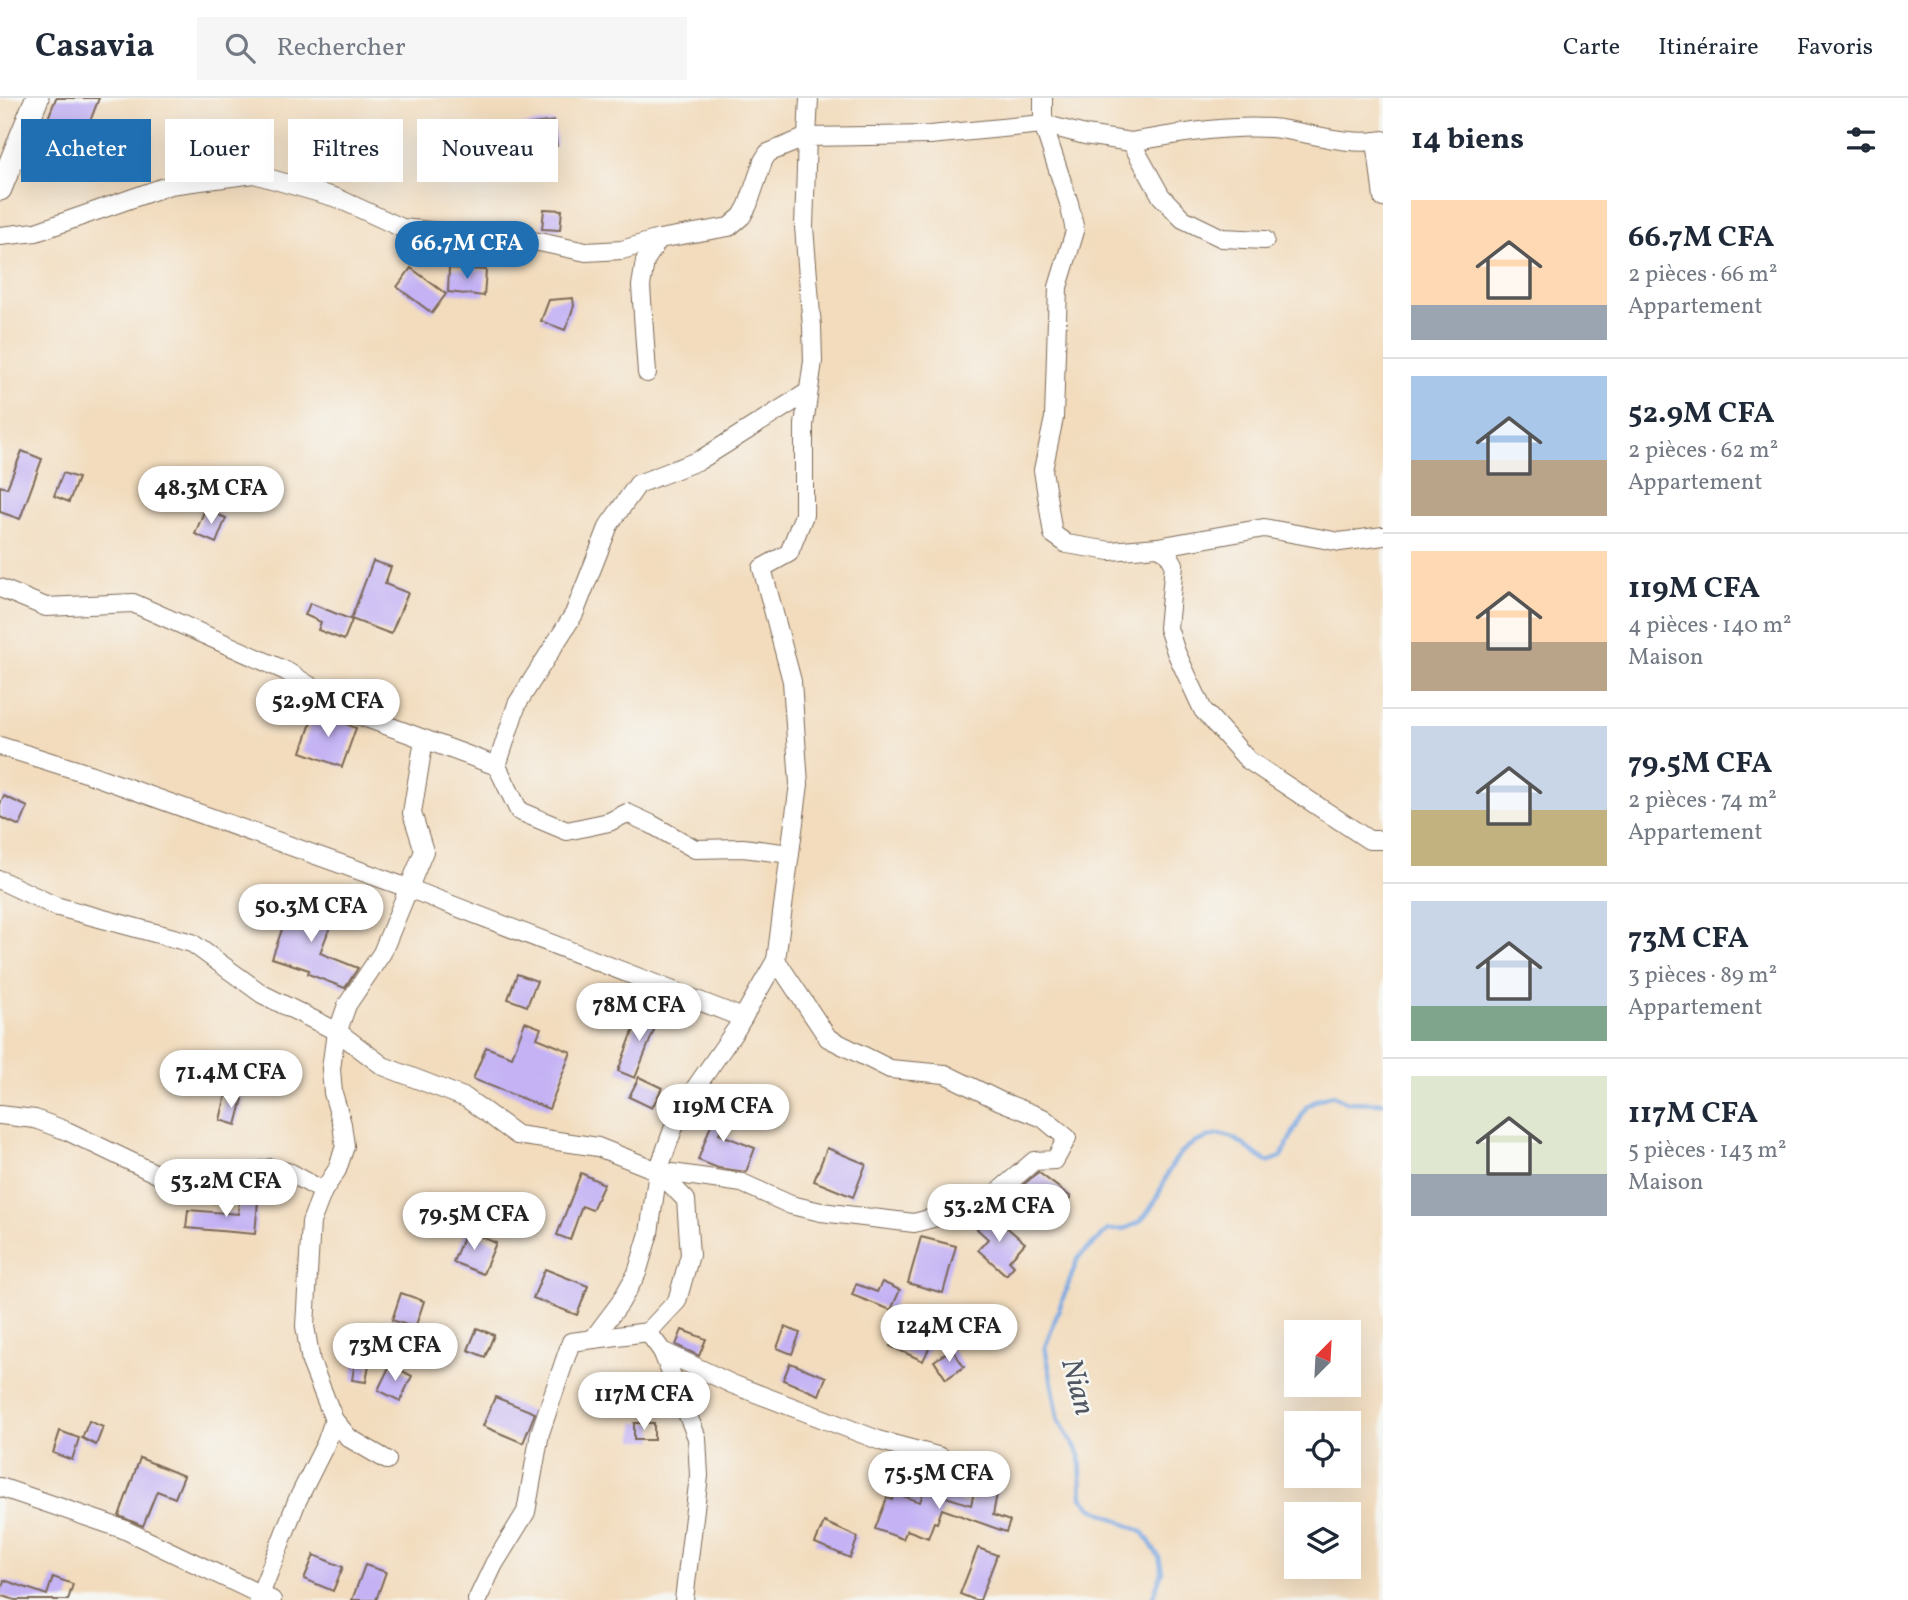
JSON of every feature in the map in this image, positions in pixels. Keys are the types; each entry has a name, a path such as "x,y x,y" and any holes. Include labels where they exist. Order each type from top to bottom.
{"main road":[{"path":"0,189 37,98"}],"street":[{"path":"593,1339 620,1303 637,1273 649,1233 658,1171 680,1110 743,1018 776,960 799,784 792,681 762,568 789,553 804,515 804,425 813,361 804,228 809,98"},
{"path":"1043,98 1044,124 1075,231 1058,287 1055,418 1043,470 1053,534 1067,544 1110,551 1158,547 1264,528 1340,542 1383,536"},
{"path":"0,236 36,232 170,185 254,174 337,198 402,228 538,242 586,251 622,250 659,239 729,227 742,216 768,153 807,137 930,135 1044,124 1084,135 1131,142 1209,128 1272,128 1329,138 1380,141 1383,198"},
{"path":"1131,142 1161,196 1183,219 1222,238 1265,240"},
{"path":"647,373 641,286 645,261 659,239"},
{"path":"497,766 517,704 574,614 609,525 638,484 700,460 808,392"},
{"path":"1158,547 1167,552 1174,564 1168,628 1203,710 1248,760 1369,840 1383,840"},
{"path":"0,588 46,607 133,603 286,671 353,713 497,766 519,811 566,831 609,822 627,813 695,849 743,848 790,854"},
{"path":"387,1460 349,1438 334,1420 310,1362 305,1326 311,1223 323,1191 337,1170 345,1146 333,1093 331,1069 338,1032 347,1005 382,953 424,851 412,813 424,739"},
{"path":"0,746 89,774 408,888 743,1018"},
{"path":"0,880 55,906 192,943 262,995 338,1032 383,1066 466,1098 517,1135 598,1147 658,1171 742,1183 791,1206 821,1212 914,1223 948,1214"},
{"path":"776,960 828,1038 890,1069 945,1074 1000,1101 1044,1118 1067,1138 1055,1160 1034,1160 987,1201"},
{"path":"0,1115 35,1118 188,1189 212,1194 235,1185 250,1173 271,1168 291,1173 323,1191"},
{"path":"477,1600 494,1564 526,1512 540,1433 571,1342 648,1332 677,1301 690,1255 686,1200 658,1171"},
{"path":"648,1332 662,1351 697,1438 699,1476 684,1600"},
{"path":"662,1351 732,1384 881,1441 941,1457"},
{"path":"0,1487 123,1529 263,1598 297,1501 326,1443 334,1420"}],"building":[{"path":"56,98 99,98 91,119 48,119"},
{"path":"544,209 562,210 560,230 542,229"},
{"path":"411,268 446,294 432,313 397,287"},
{"path":"449,268 486,270 484,296 448,292"},
{"path":"573,298 574,306 565,330 541,321 549,300"},
{"path":"22,451 42,459 20,519 0,512 0,486 7,488"},
{"path":"63,473 78,478 69,502 54,496"},
{"path":"205,509 226,518 216,543 195,534"},
{"path":"373,561 391,567 385,584 408,593 391,634 351,619"},
{"path":"310,603 352,620 344,640 318,630 321,622 305,615"},
{"path":"315,711 356,728 342,767 301,752"},
{"path":"4,796 28,807 20,826 0,817 0,804"},
{"path":"293,898 335,914 320,953 358,968 345,988 308,974 309,970 272,958"},
{"path":"517,974 537,981 527,1006 508,999"},
{"path":"642,1008 660,1015 635,1078 618,1071"},
{"path":"525,1022 541,1028 537,1038 571,1052 549,1109 473,1079 486,1047 512,1057"},
{"path":"639,1077 662,1088 652,1108 629,1097"},
{"path":"226,1095 243,1099 236,1125 220,1120"},
{"path":"701,1101 728,1111 719,1134 755,1148 746,1172 718,1168 698,1160 713,1119 696,1112"},
{"path":"827,1148 866,1164 853,1197 814,1181"},
{"path":"1038,1172 1071,1197 1058,1214 1022,1186"},
{"path":"581,1173 604,1184 592,1210 582,1206 570,1240 557,1235"},
{"path":"452,1193 478,1203 468,1227 442,1216"},
{"path":"239,1199 258,1201 255,1234 186,1228 188,1210 238,1214"},
{"path":"990,1213 1025,1243 1009,1261 1014,1266 1006,1275 978,1250 988,1239 977,1229"},
{"path":"466,1230 496,1243 483,1274 453,1262"},
{"path":"921,1237 956,1246 943,1293 908,1283"},
{"path":"545,1269 588,1286 577,1315 533,1298"},
{"path":"882,1282 900,1290 891,1310 852,1295 856,1284 877,1292"},
{"path":"401,1293 424,1301 415,1328 392,1320"},
{"path":"906,1312 939,1327 923,1361 890,1346"},
{"path":"785,1327 800,1333 792,1354 777,1348"},
{"path":"477,1328 494,1335 485,1357 468,1350"},
{"path":"682,1330 706,1339 699,1356 676,1345"},
{"path":"952,1349 964,1367 946,1379 934,1361"},
{"path":"355,1362 369,1364 366,1382 352,1380"},
{"path":"790,1363 826,1377 819,1395 783,1380"},
{"path":"390,1365 412,1376 400,1401 378,1390"},
{"path":"495,1397 535,1413 523,1443 483,1426"},
{"path":"89,1421 103,1427 96,1445 82,1438"},
{"path":"634,1423 654,1423 654,1440 634,1440"},
{"path":"60,1431 79,1438 72,1460 53,1453"},
{"path":"140,1458 184,1476 175,1498 157,1491 143,1526 119,1516"},
{"path":"977,1478 999,1483 993,1515 1010,1521 1006,1532 942,1509 928,1538 907,1530 903,1539 875,1529 887,1498 892,1500 894,1493 920,1502 924,1490 971,1505"},
{"path":"824,1522 858,1537 850,1558 815,1543"},
{"path":"978,1548 997,1555 980,1600 975,1600 960,1594"},
{"path":"314,1555 343,1567 333,1591 304,1579"},
{"path":"365,1565 386,1572 376,1600 352,1600"},
{"path":"53,1577 73,1584 68,1600 15,1600 0,1595 4,1580 47,1595"}],"waterway":[{"name":"Nian","path":"1152,1600 1162,1571 1159,1557 1144,1533 1091,1507 1082,1497 1080,1455 1059,1421 1045,1347 1078,1258 1108,1230 1128,1228 1142,1219 1152,1207 1175,1161 1186,1148 1217,1135 1229,1136 1268,1162 1281,1157 1306,1107 1319,1099 1333,1095 1346,1102 1383,1103"}]}
